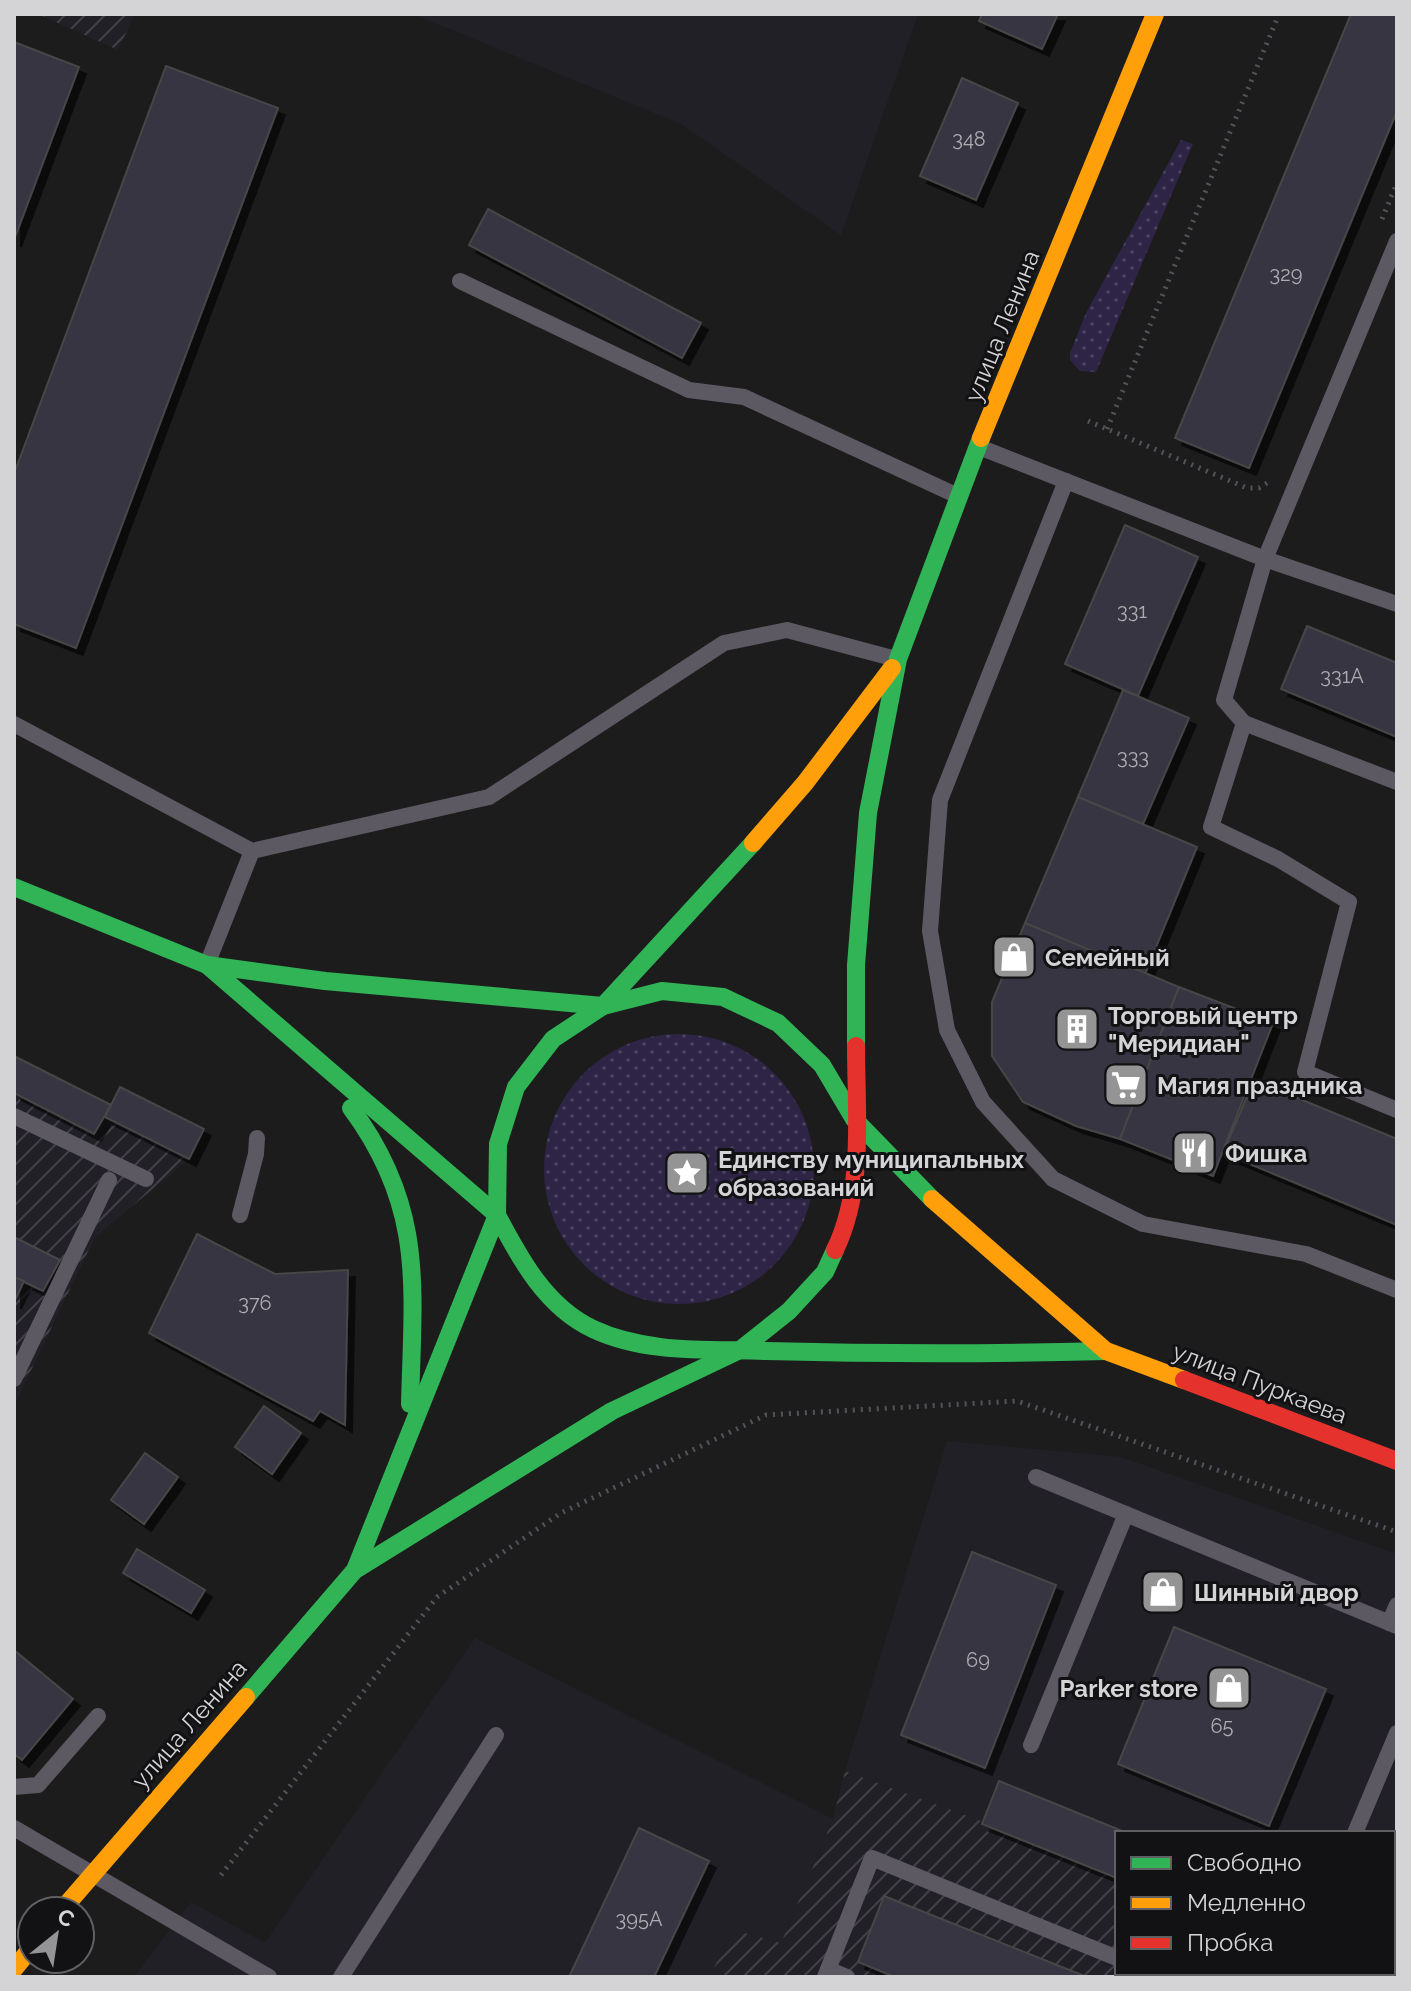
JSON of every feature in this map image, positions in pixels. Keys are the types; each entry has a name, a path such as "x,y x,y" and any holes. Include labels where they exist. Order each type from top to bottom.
{"main road":[{"name":"улица Ленина","path":"898,659 978,446 1155,14"},
{"path":"355,1570 410,1425 497,1215 498,1144 516,1087 553,1039 603,1006 805,783 898,659"},
{"path":"355,1570 612,1411 740,1350 789,1311 825,1272 848,1224 856,1172 856,965 868,813 898,659"},
{"path":"14,887 207,965 325,981 603,1006 662,991 723,997 778,1023 822,1065 854,1119 932,1199 1106,1351"},
{"path":"207,965 497,1215 517,1254 548,1296 590,1328 640,1346 959,1355 1106,1351"},
{"path":"274,1024 367,1125 399,1184 412,1251 410,1425"},
{"name":"улица Пуркаева","path":"1106,1351 1397,1461"},
{"name":"улица Ленина","path":"74,1895 355,1570"}],"lane":[{"path":"1397,241 1265,559 1224,700 1244,723 1397,782"},
{"path":"460,281 689,390 744,397 959,497"},
{"path":"978,446 1265,559 1397,604"},
{"path":"1066,481 940,800 930,931 947,1030 983,1102 1053,1179 1143,1224 1306,1254 1397,1290"},
{"path":"14,724 252,851 489,797 724,643 787,630 898,659"},
{"path":"1244,723 1211,827 1278,859 1349,902 1305,1072 1397,1110"},
{"path":"207,965 252,851"},
{"path":"14,1116 146,1179"},
{"path":"240,1215 256,1154 257,1138"},
{"path":"14,1379 109,1180"},
{"path":"1036,1477 1393,1624 1397,1605"},
{"path":"1031,1745 1126,1514"},
{"path":"14,1787 38,1785 98,1716"},
{"path":"1356,1831 1397,1733"},
{"path":"341,1977 496,1735"},
{"path":"14,1828 269,1977"},
{"path":"847,1977 826,1973 872,1858 1115,1957"}],"path":[{"path":"1107,429 1279,14"},
{"path":"1381,222 1397,183"},
{"path":"1088,421 1247,488 1259,488 1271,480"},
{"path":"221,1875 437,1597 561,1513 766,1415 1017,1401 1397,1532"}],"shaded area":[{"path":"38,14 135,14 118,50"},
{"path":"413,14 918,14 841,235 681,124"},
{"path":"1181,140 1193,144 1096,372 1080,371 1070,360 1070,353 1086,313"},
{"path":"679,1034 705,1036 731,1044 775,1073 804,1117 812,1143 812,1195 804,1221 775,1265 731,1294 705,1302 679,1304 653,1302 627,1294 583,1265 554,1221 546,1195 544,1169 546,1143 554,1117 583,1073 627,1044 653,1036"},
{"path":"14,1056 110,1104 120,1087 204,1129 189,1159 95,1237 14,1406"},
{"path":"947,1441 1121,1457 1397,1554 1397,1977 1228,1977 1395,1975 1395,1831 1115,1831 1115,1870 845,1771"},
{"path":"475,1638 833,1819 781,1943 734,1930 709,1977 134,1977 191,1902 265,1943"},
{"path":"845,1771 1115,1870 1115,1975 1229,1975 709,1977 734,1930 781,1943 833,1819"}],"building":[{"path":"982,14 1058,14 1042,49 979,21"},
{"path":"1351,14 1397,14 1397,111 1249,468 1175,438"},
{"path":"14,42 79,67 14,240"},
{"path":"166,66 278,108 76,648 14,624 14,474"},
{"path":"962,78 1018,103 976,200 920,176"},
{"path":"488,209 701,323 682,358 469,245"},
{"path":"1125,525 1198,557 1138,696 1065,664"},
{"path":"1307,626 1397,663 1397,737 1281,689"},
{"path":"1123,690 1189,718 1143,824 1078,797"},
{"path":"1078,797 1197,847 1145,974 1025,923"},
{"name":"Торговый центр \"Меридиан\"","path":"1025,923 1179,987 1120,1139 1076,1126 1023,1102 992,1056 992,1002"},
{"path":"1179,987 1273,1023 1213,1176 1120,1139"},
{"path":"14,1056 111,1105 94,1134 14,1093"},
{"path":"1254,1080 1397,1139 1397,1225 1223,1153"},
{"path":"120,1087 204,1129 189,1159 105,1117"},
{"path":"197,1234 275,1274 348,1270 345,1425 320,1411 313,1421 149,1333"},
{"path":"14,1237 60,1260 43,1291 14,1277"},
{"path":"14,1277 24,1281 14,1302"},
{"path":"264,1406 301,1433 272,1474 235,1447"},
{"path":"145,1453 178,1477 144,1524 111,1500"},
{"path":"137,1549 205,1590 191,1613 123,1573"},
{"path":"972,1552 1056,1585 985,1768 901,1735"},
{"path":"1174,1627 1326,1689 1269,1826 1118,1764"},
{"path":"14,1650 73,1699 22,1760 14,1754"},
{"path":"999,1781 1122,1831 1115,1831 1115,1877 982,1824"},
{"path":"639,1828 709,1861 654,1977 569,1977"},
{"path":"1397,1874 1397,1939 1395,1938"},
{"path":"884,1896 1087,1977 895,1977 858,1962"}],"traffic: fast":[{"path":"856,1046 856,965 868,813 898,659 981,438"},
{"path":"355,1570 497,1215 498,1144 516,1087 553,1039 603,1006 753,843"},
{"path":"14,887 207,965 325,981 603,1006 662,991 723,997 778,1023 822,1065 854,1119 932,1199"},
{"path":"207,965 497,1215 525,1265 548,1295 576,1320 593,1329 634,1343 700,1350 851,1353 1106,1351"},
{"path":"351,1108 375,1145 392,1180 403,1214 412,1285 410,1404"},
{"path":"246,1697 355,1570 612,1411 740,1350 789,1311 825,1272 835,1250"}],"traffic: slow":[{"path":"981,438 1155,14"},
{"path":"753,843 805,783 892,668"},
{"path":"932,1199 1106,1351 1184,1380"},
{"path":"75,1895 246,1697"}],"traffic: jam":[{"path":"835,1250 845,1226 855,1176 856,1046"},
{"path":"1184,1380 1397,1461"}],"place":[{"name":"Семейный","path":"1014,957"},
{"name":"Торговый центр \"Меридиан\"","path":"1077,1029"},
{"name":"Магия праздника","path":"1126,1085"},
{"name":"Фишка","path":"1194,1153"},
{"name":"Единству муниципальных образований","path":"687,1173"},
{"name":"Шинный двор","path":"1163,1592"},
{"name":"Parker store","path":"1229,1688"}]}
